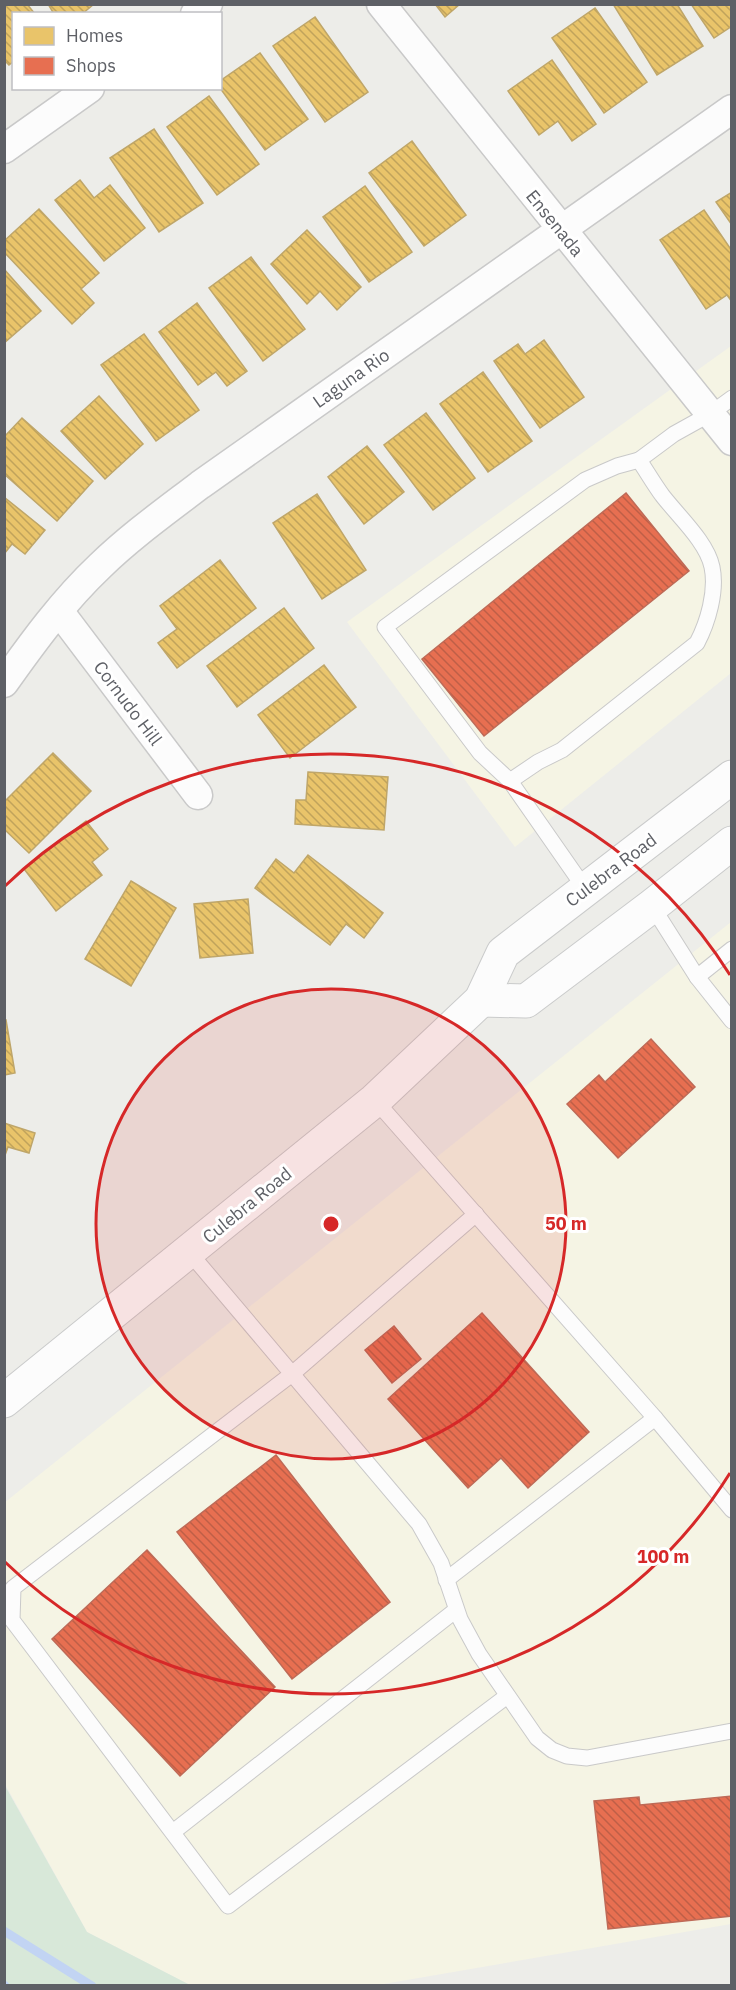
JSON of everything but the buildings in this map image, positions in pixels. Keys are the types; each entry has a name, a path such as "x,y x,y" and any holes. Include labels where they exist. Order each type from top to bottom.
{"main road":[{"name":"Culebra Road","path":"4,1401 375,1100 481,999 503,953 732,777"},
{"path":"481,999 526,1001 732,843"}],"street":[{"name":"Ensenada","path":"381,4 560,230 721,406 732,441"},
{"path":"4,149 87,90"},
{"name":"Laguna Rio","path":"4,683 41,630 99,566 182,499 732,109"},
{"name":"Cornudo Hill","path":"59,610 198,795"}],"lane":[{"path":"586,890 510,781 480,753 385,627 585,480 617,466 639,460 674,434 721,406"},
{"path":"510,781 561,750 689,651 697,643 702,633 712,592 710,560 706,551 639,460"},
{"path":"652,906 698,976 732,1021"},
{"path":"698,976 732,949"},
{"path":"375,1100 655,1418 732,1510"},
{"path":"476,1214 292,1374 13,1588 12,1620 228,1906 507,1696"},
{"path":"189,1252 419,1524 432,1544 456,1610 479,1654 537,1738 552,1750 567,1756 587,1758 732,1731"},
{"path":"446,1580 655,1418"},
{"path":"173,1832 456,1610"}],"shaded area":[{"path":"731,346 731,673 515,847 347,622"},
{"path":"731,922 731,1924 372,1986 190,1985 87,1932 5,1784 4,1503"},
{"path":"4,1784 87,1932 190,1985 5,1985"}],"waterway":[{"path":"4,1931 92,1986"}]}
